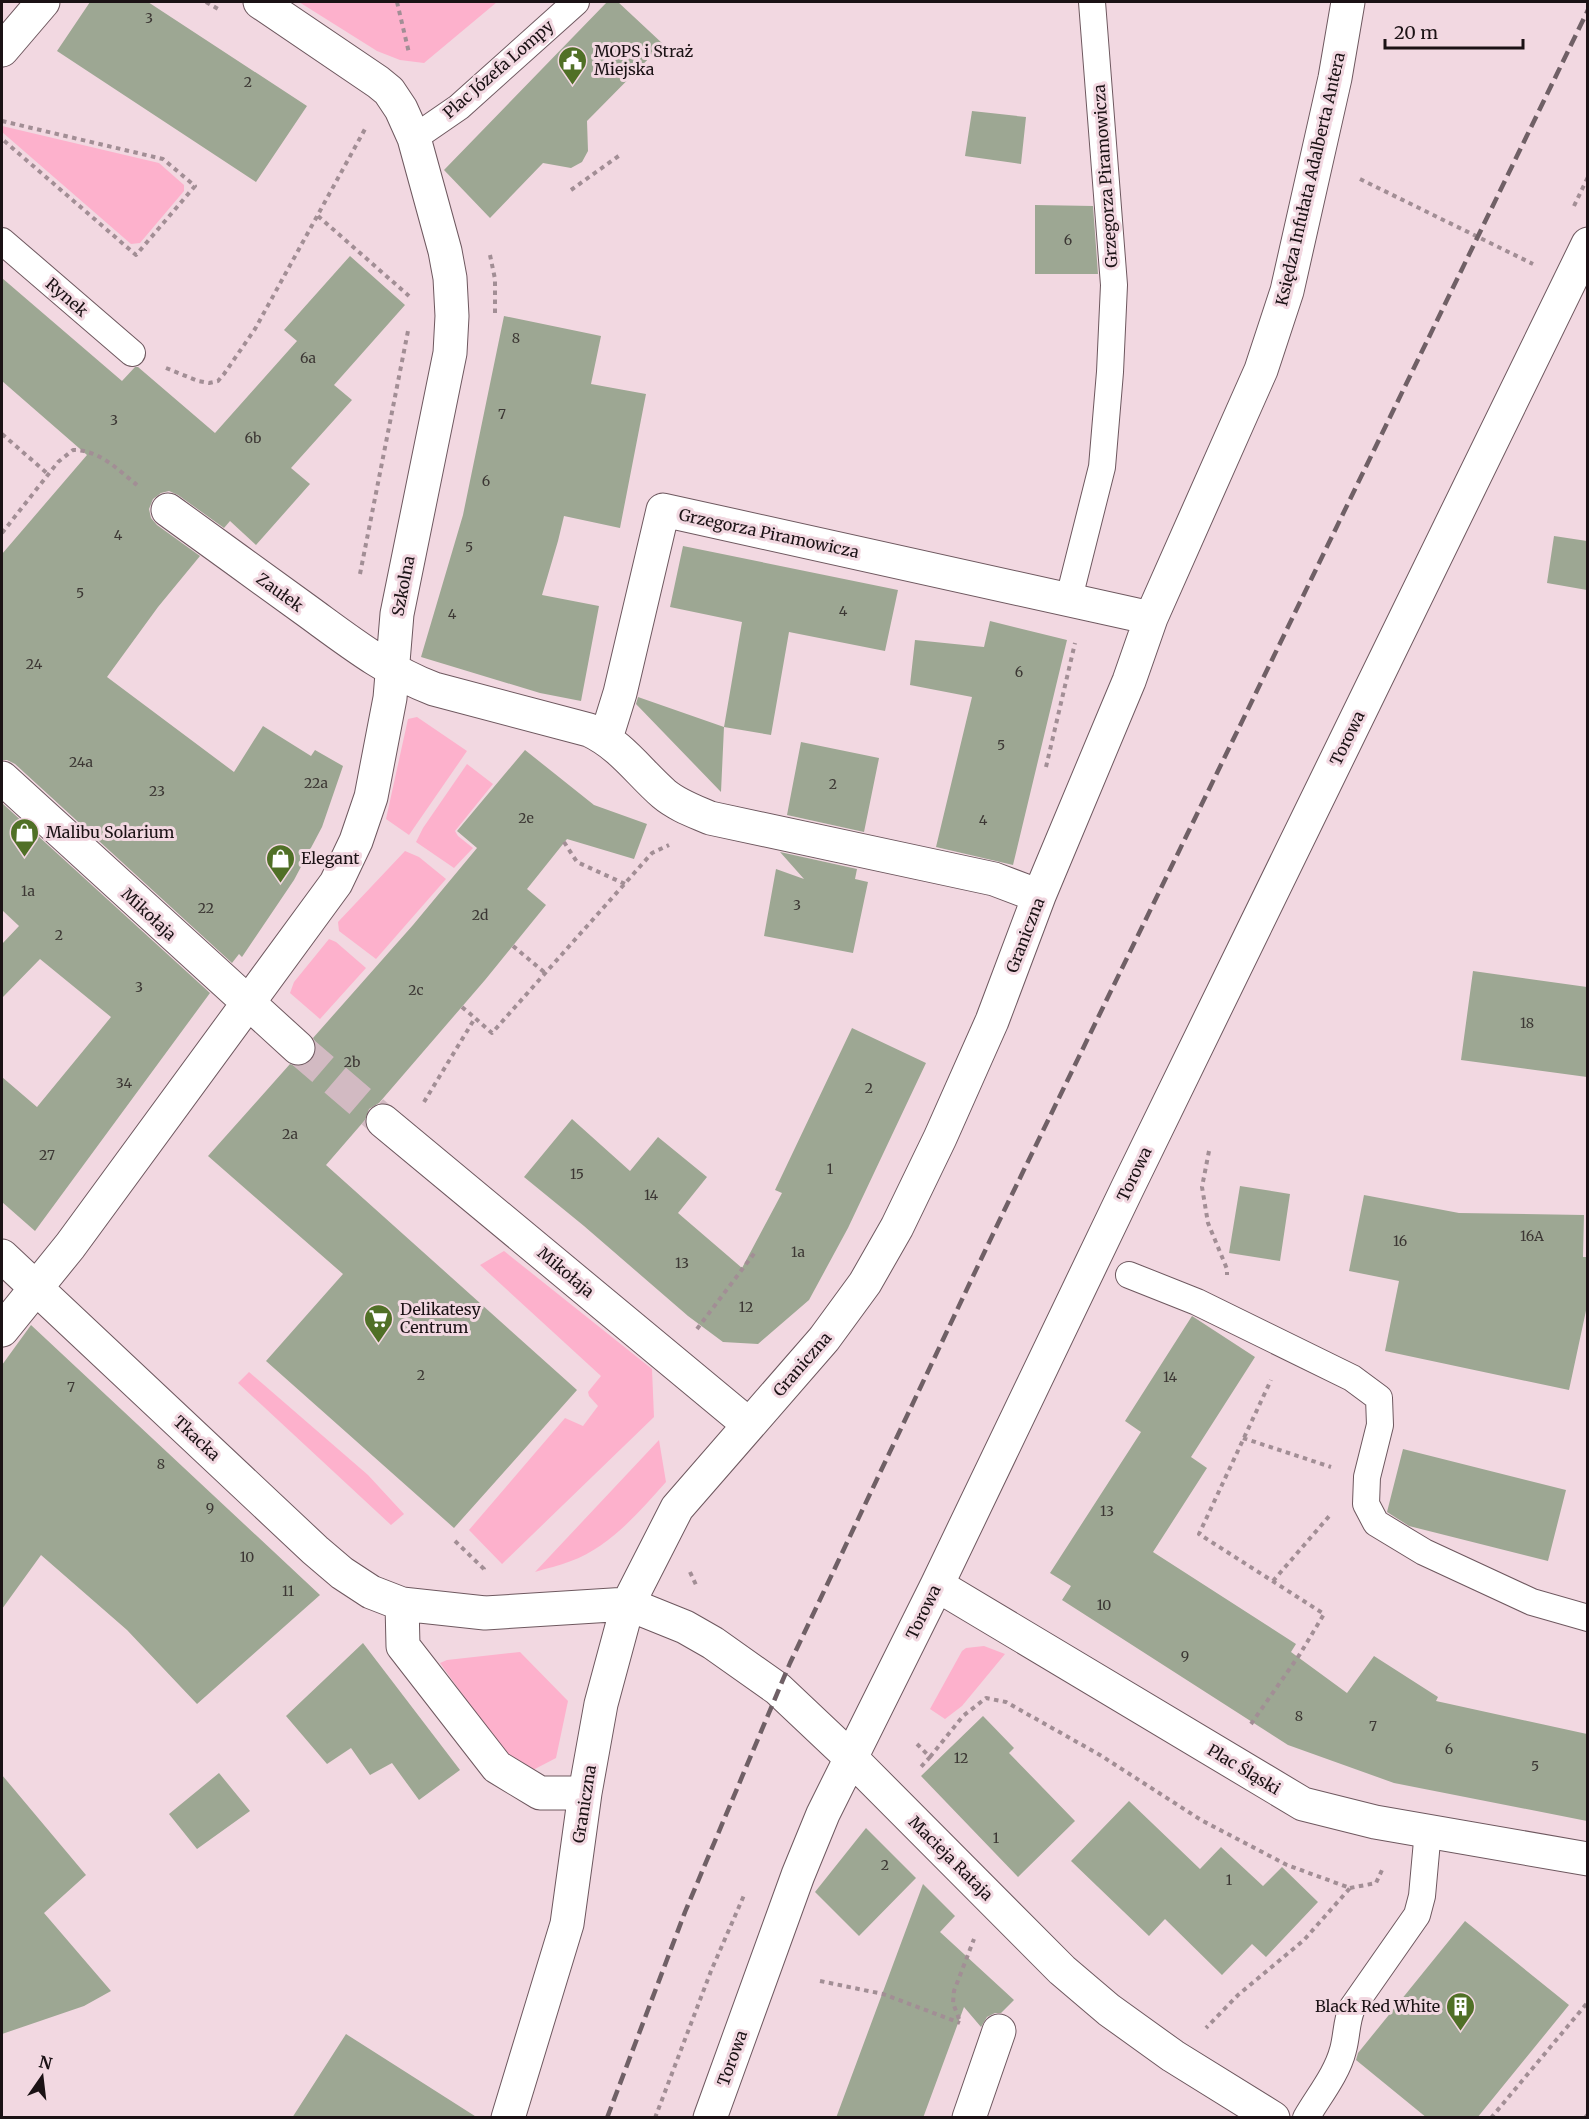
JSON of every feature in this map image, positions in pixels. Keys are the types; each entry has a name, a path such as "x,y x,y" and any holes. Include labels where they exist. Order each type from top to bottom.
{"street":[{"path":"5,36 43,2"},
{"path":"260,2 357,66 389,91 401,109 414,138"},
{"name":"Księdza Infułata Adalberta Antera","path":"1151,618 1258,377 1287,291 1335,78 1348,2"},
{"name":"Szkolna","path":"2,1330 70,1246 336,883 356,841 371,797 387,718 394,671 396,614 450,354 452,316 450,278 445,251 414,138"},
{"name":"Torowa","path":"710,2118 798,1875 850,1756 937,1585 1587,244"},
{"name":"Zaułek","path":"168,510 394,671"},
{"name":"Grzegorza Piramowicza","path":"606,738 620,693 663,510 1069,598 1151,618"},
{"name":"Graniczna","path":"508,2118 567,1924 585,1793 601,1704 628,1604 677,1508 824,1339 865,1283 897,1227 992,1021 1039,896 1129,681 1151,618"},
{"path":"394,671 434,688 570,723 606,738 665,795 686,808 710,818 970,873 994,879 1039,896"},
{"name":"Mikołaja","path":"2,778 247,1004 298,1048"},
{"name":"Mikołaja","path":"383,1121 748,1424"},
{"name":"Tkacka","path":"2,1256 342,1573 371,1592 402,1604 485,1613 628,1604"},
{"name":"Plac Śląski","path":"937,1585 1303,1804 1375,1822 1587,1859"},
{"path":"402,1604 403,1646 496,1767 540,1793 585,1793"},
{"name":"Macieja Rataja","path":"628,1604 685,1627 713,1643 778,1689 850,1756 1062,1970 1163,2050 1273,2118"},
{"path":"969,2118 998,2034"}],"lane":[{"name":"Plac Józefa Lompy","path":"414,138 459,107 576,2"},
{"name":"Grzegorza Piramowicza","path":"1069,598 1101,467 1110,372 1114,285 1092,2"},
{"name":"Rynek","path":"2,241 132,353"},
{"path":"1129,1275 1197,1302 1352,1378 1378,1398 1380,1425 1367,1477 1366,1504 1376,1523 1424,1552 1532,1602 1587,1618"},
{"path":"1306,2118 1338,2063 1352,2008 1418,1915 1428,1830"}],"path":[{"path":"132,353 198,381 209,383 218,381 255,329 370,119 389,91"},
{"path":"2,121 163,159 195,186 136,255 2,140"},
{"path":"571,190 620,154"},
{"path":"1360,179 1543,269"},
{"path":"318,216 414,300 414,292"},
{"path":"360,579 409,326"},
{"path":"2,434 48,474"},
{"path":"2,533 58,462 73,450 91,452 103,458 168,510"},
{"path":"1044,778 1076,640"},
{"path":"564,842 577,862 625,884"},
{"path":"462,1007 492,1033 652,853"},
{"path":"513,945 544,972"},
{"path":"422,1105 475,1018"},
{"path":"1209,1152 1202,1187 1208,1223 1227,1269 1223,1316"},
{"path":"694,1334 756,1251"},
{"path":"1250,1726 1300,1654 1324,1614 1199,1534 1286,1347"},
{"path":"1243,1438 1367,1477"},
{"path":"1273,1581 1346,1497 1366,1504"},
{"path":"454,1541 484,1569"},
{"path":"687,1564 701,1591"},
{"path":"930,1757 963,1716 986,1698 1006,1702 1100,1755 1201,1821 1287,1865 1350,1888 1376,1883 1382,1870"},
{"path":"655,2118 711,1971 747,1888"},
{"path":"1202,2032 1238,1995 1304,1940 1350,1888"},
{"path":"960,2023 953,2003 954,1991 975,1936"},
{"path":"820,1981 884,1994 960,2023 998,2034"},
{"path":"1491,2118 1587,2002"},
{"path":"1585,2118 1587,2114"}],"shaded area":[{"path":"299,2 497,2 424,63 400,60 377,51"},
{"path":"2,126 159,163 184,185 184,191 140,243 131,244 2,132"},
{"path":"417,717 467,751 409,835 386,819 408,719"},
{"path":"467,764 493,784 455,831 473,848 454,868 416,842 423,828"},
{"path":"405,851 419,857 446,879 376,959 339,931 338,922"},
{"path":"329,939 336,942 366,968 320,1019 290,993 294,982"},
{"path":"504,1251 652,1369 654,1417 502,1564 469,1530 565,1418 583,1426 598,1406 588,1392 601,1376 480,1265"},
{"path":"249,1372 368,1475 404,1514 391,1525 238,1383"},
{"path":"659,1440 666,1482 645,1505 611,1538 585,1555 535,1572"},
{"path":"984,1646 1005,1654 962,1706 945,1719 930,1709 962,1651 966,1648"},
{"path":"520,1652 568,1701 556,1758 533,1770 522,1769 495,1740 440,1663 447,1660"}],"building":[{"path":"90,2 148,2 307,106 256,182 57,51"},
{"name":"MOPS i Straż Miejska","path":"607,2 618,2 663,44 587,121 588,151 582,162 571,168 543,163 490,218 444,170"},
{"path":"972,111 1026,117 1021,164 965,156"},
{"path":"1035,205 1093,206 1098,274 1035,274"},
{"path":"350,256 405,305 334,385 352,400 291,468 310,484 256,545 230,521 224,528 178,495 169,491 153,499 149,509 151,518 157,525 200,556 158,607 107,677 234,772 263,726 311,756 315,750 343,766 322,827 294,880 242,957 239,954 232,963 15,764 2,760 2,554 87,455 2,381 2,278 122,381 135,367 138,367 215,433 297,341 284,330"},
{"path":"504,316 601,336 591,384 646,394 620,528 564,516 542,595 599,606 581,701 540,693 421,657 463,515"},
{"path":"1554,536 1587,541 1587,590 1547,583"},
{"path":"683,546 898,590 885,651 789,632 771,735 724,727 742,622 670,607"},
{"path":"990,621 1067,640 1013,865 936,847 972,697 910,685 915,640 984,647"},
{"path":"638,697 724,727 721,792 636,704"},
{"path":"801,742 879,758 864,832 787,815"},
{"path":"525,750 594,805 647,824 634,859 567,839 527,889 546,905 379,1103 369,1109 365,1120 326,1165 577,1390 454,1528 266,1361 343,1274 208,1156 290,1064 303,1066 312,1060 316,1051 313,1038 413,925 477,848 457,831"},
{"path":"2,803 210,993 35,1231 2,1202 2,1077 37,1107 111,1017 40,959 2,998 2,944 19,926 2,910"},
{"path":"780,852 857,869 855,879 868,882 853,953 764,936 776,869 804,879"},
{"path":"1473,971 1587,987 1587,1077 1461,1060"},
{"path":"852,1028 926,1063 848,1228 809,1300 758,1344 723,1342 688,1316 524,1177 572,1119 630,1171 658,1137 707,1177 678,1213 742,1268 782,1193 775,1190"},
{"path":"1240,1186 1290,1194 1280,1261 1229,1253"},
{"path":"1364,1195 1459,1213 1584,1215 1583,1257 1587,1257 1587,1306 1569,1390 1385,1351 1399,1281 1349,1271"},
{"path":"1192,1316 1255,1357 1191,1457 1207,1468 1153,1552 1296,1644 1291,1652 1347,1693 1374,1656 1438,1697 1436,1701 1587,1734 1587,1821 1394,1783 1288,1745 1062,1600 1071,1586 1050,1573 1141,1432 1125,1421"},
{"path":"31,1325 320,1595 197,1704 127,1630 41,1555 2,1609 2,1365"},
{"path":"1403,1449 1566,1490 1548,1561 1409,1526 1387,1512"},
{"path":"363,1643 460,1770 419,1800 392,1763 370,1775 351,1748 327,1764 286,1716"},
{"path":"983,1716 1014,1748 1009,1753 1075,1821 1018,1877 921,1776"},
{"path":"219,1773 250,1811 197,1849 169,1814"},
{"path":"2,1775 86,1875 44,1913 111,1991 84,2006 2,2034"},
{"path":"1129,1801 1200,1869 1221,1847 1263,1886 1282,1867 1318,1902 1266,1957 1252,1944 1222,1975 1165,1919 1149,1936 1071,1861"},
{"path":"866,1828 916,1878 859,1936 815,1892"},
{"path":"923,1884 955,1916 940,1932 1014,2000 1001,2013 987,2017 981,2027 964,2007 923,2118 836,2118"},
{"name":"Black Red White","path":"1465,1921 1569,2005 1477,2118 1427,2118 1356,2060 1358,2053"},
{"path":"346,2034 478,2118 292,2118"}],"tunnel":[{"path":"298,1048 383,1121"}],"railway":[{"path":"607,2118 685,1912 790,1663 1002,1215 1588,10"}],"place":[{"name":"MOPS i Straż Miejska","path":"573,86"},
{"name":"Malibu Solarium","path":"25,858"},
{"name":"Elegant","path":"280,884"},
{"name":"Delikatesy Centrum","path":"379,1344"},
{"name":"Black Red White","path":"1461,2032"}]}
